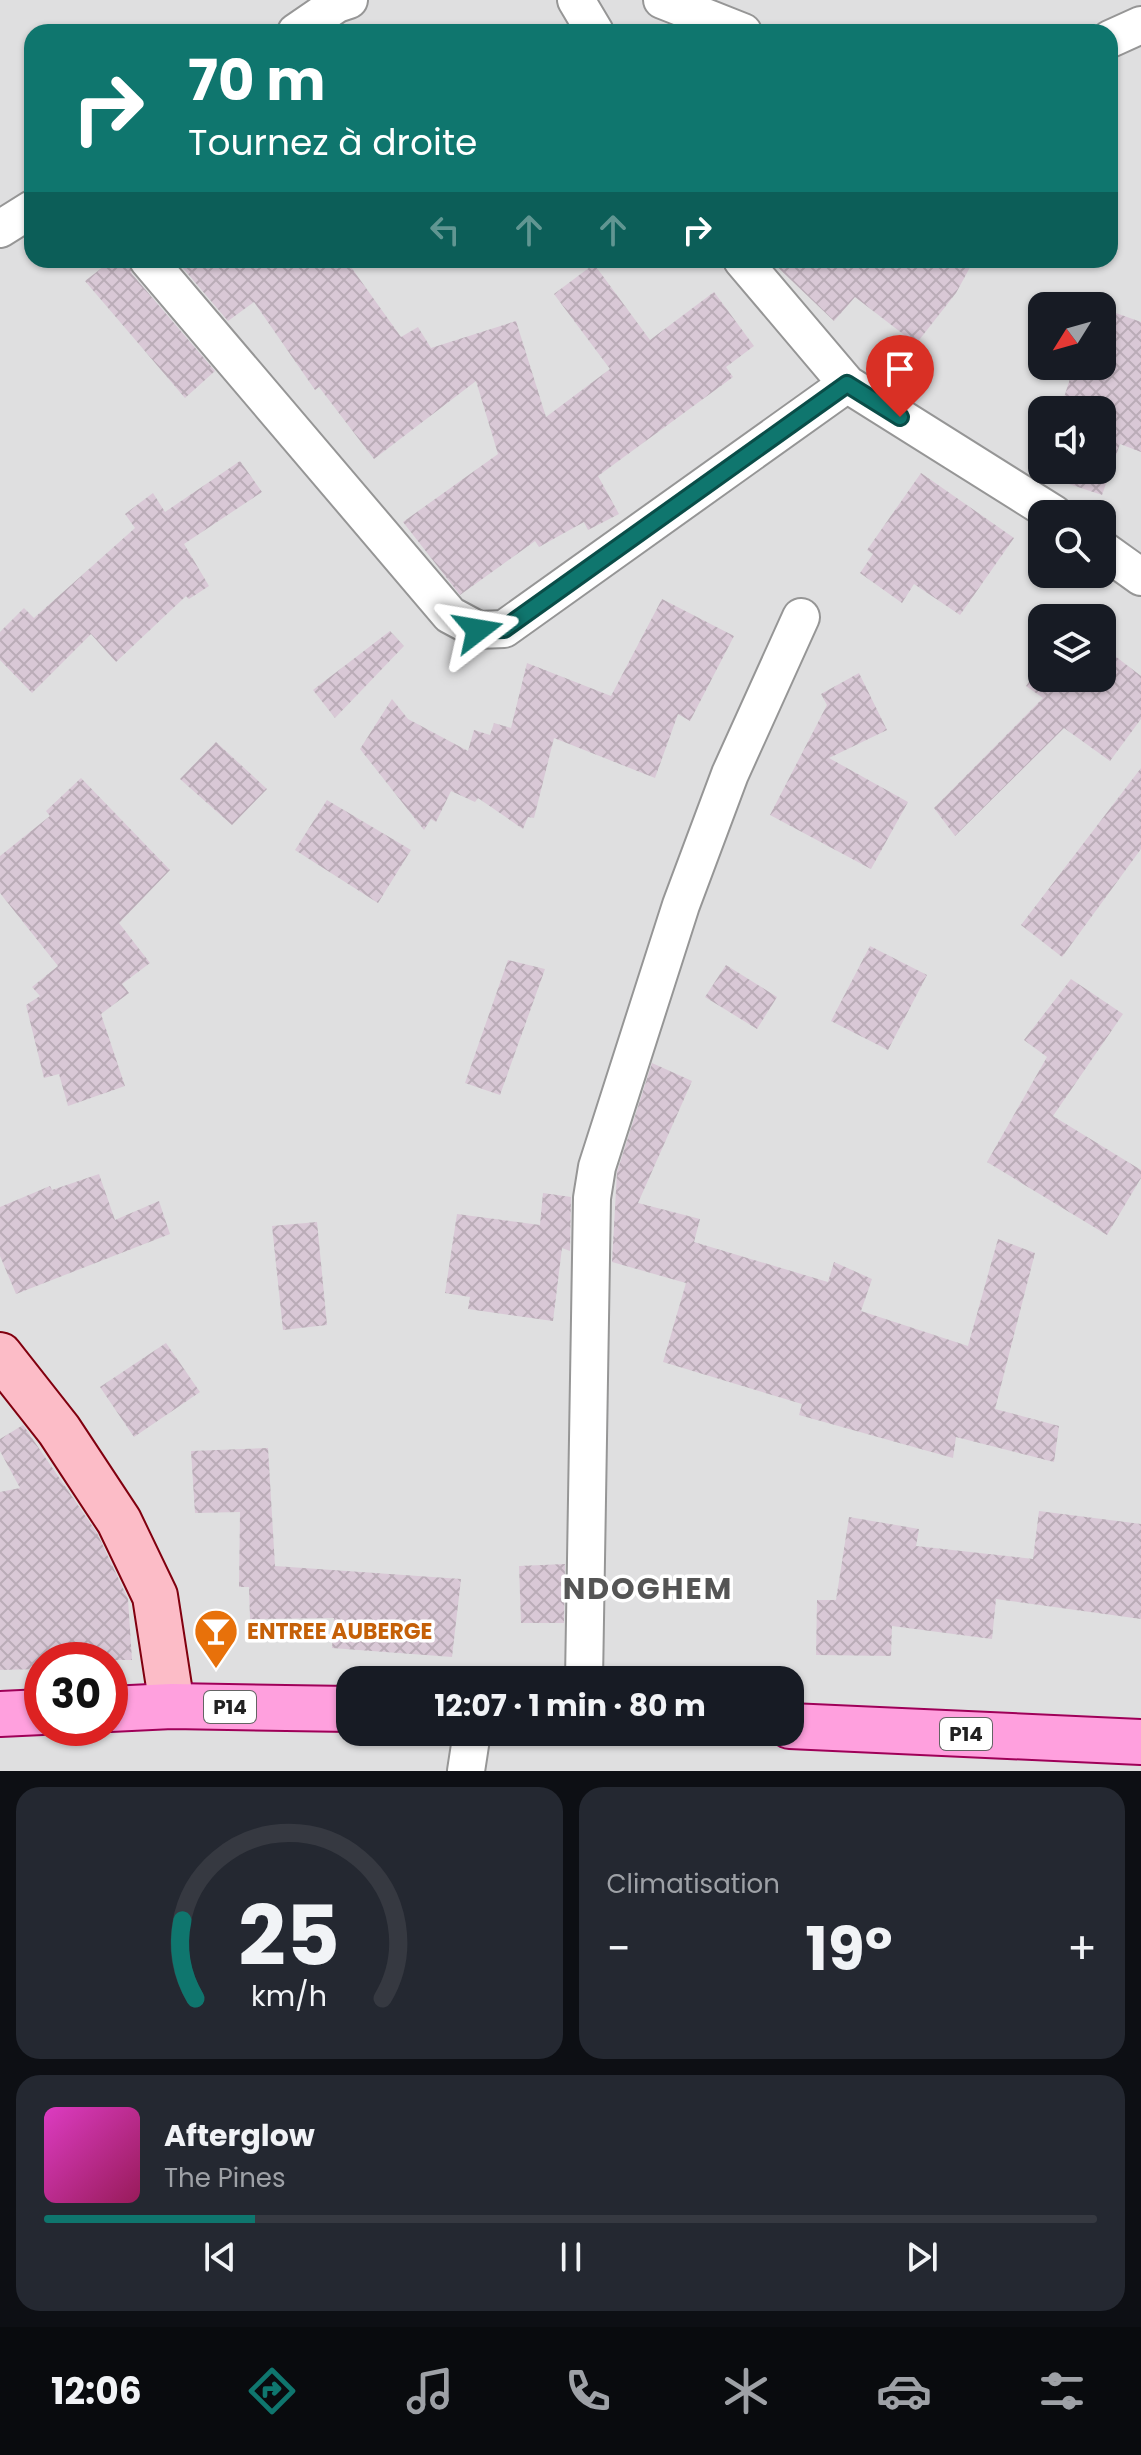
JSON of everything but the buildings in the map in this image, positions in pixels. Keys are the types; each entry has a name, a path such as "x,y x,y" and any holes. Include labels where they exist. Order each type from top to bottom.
{"main road":[{"name":"P14","path":"128,1708 336,1709"},
{"path":"0,1714 24,1713"},
{"name":"P14","path":"804,1727 1141,1742"}],"street":[{"path":"576,0 590,24"},
{"path":"662,0 723,24"},
{"path":"307,24 340,1"},
{"path":"1118,35 1141,25"},
{"path":"0,229 24,214"},
{"path":"155,268 450,615 478,630 504,629 847,384"},
{"path":"749,268 847,384 1032,500"},
{"path":"1116,559 1141,577"},
{"path":"584,1666 592,1198 597,1167 681,905 730,774 801,617"},
{"path":"0,1355 59,1430 119,1521 155,1596 172,1706"},
{"path":"466,1771 470,1746"}],"shaded area":[{"path":"0,0 1141,0 1141,1771 0,1771"}],"place":[{"name":"ENTREE AUBERGE","path":"216,1670"}],"district":[{"name":"NDOGHEM","path":"648,1589"}],"route":[{"path":"478,630 504,629 847,384 900,417"}]}
